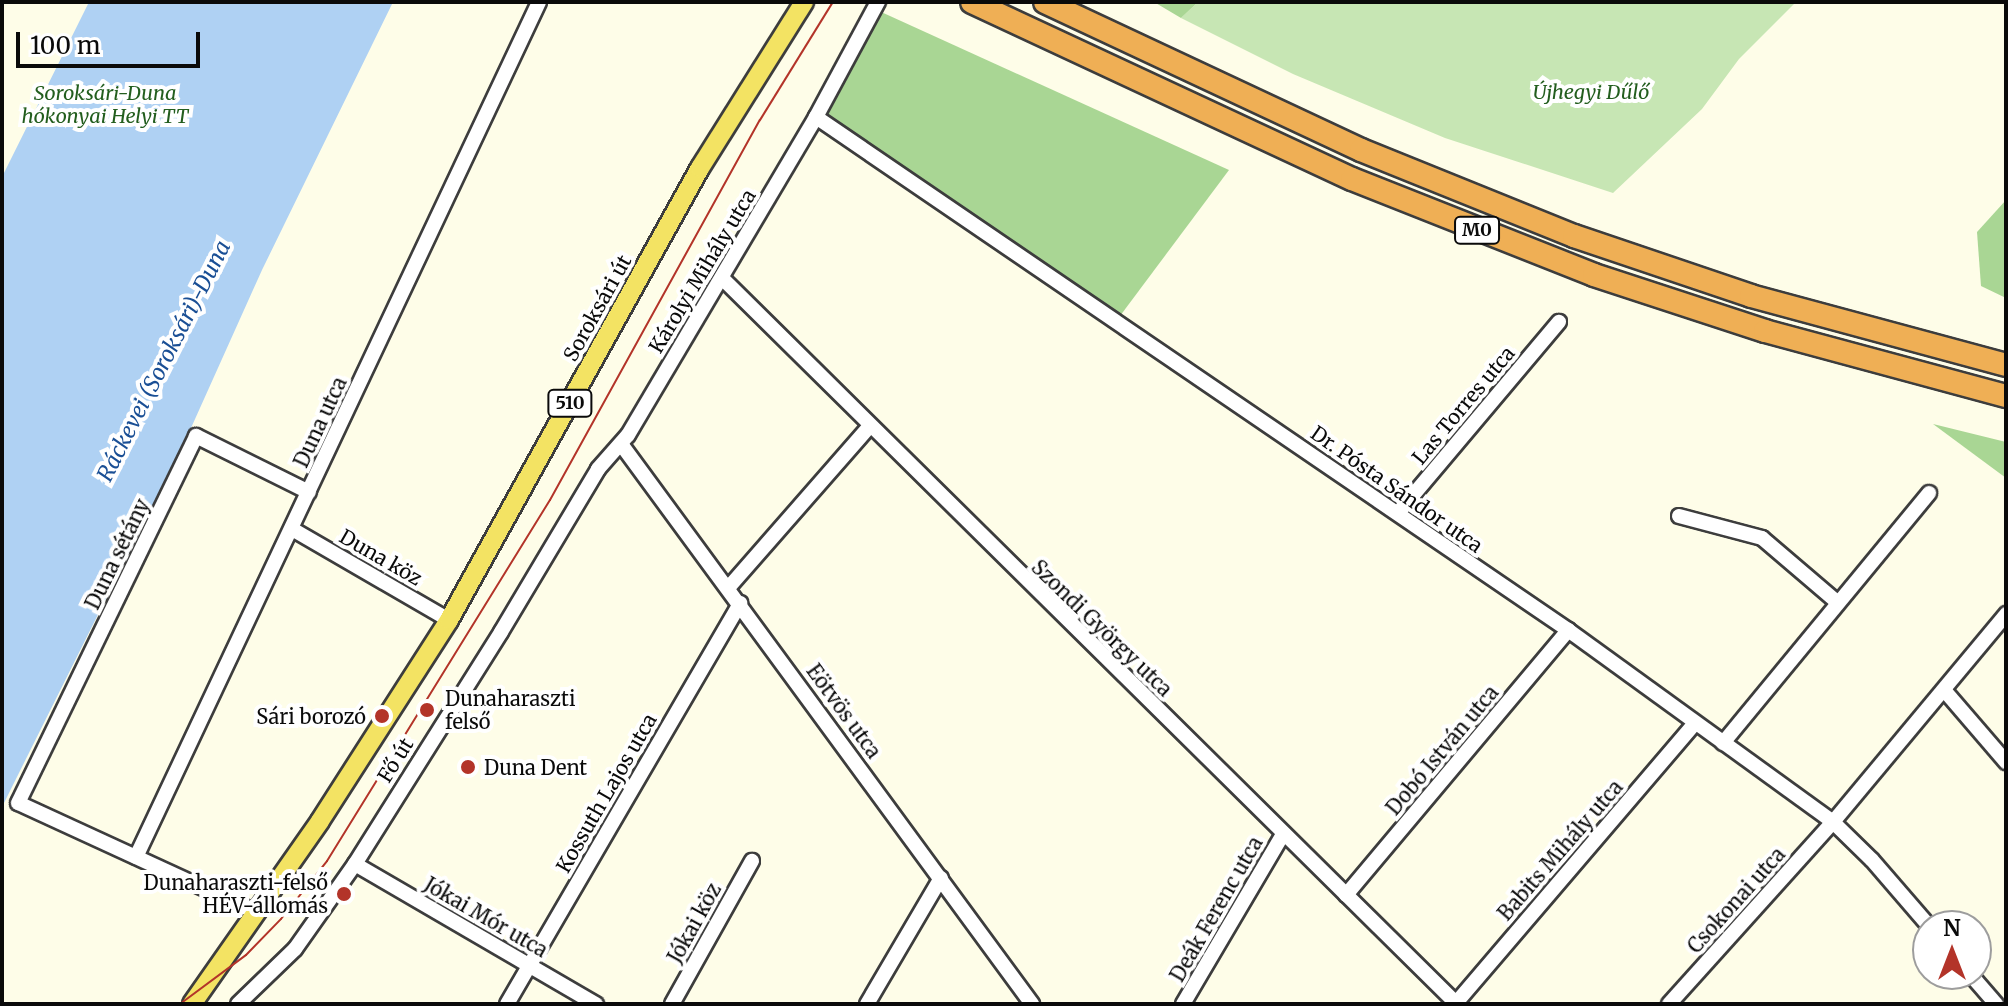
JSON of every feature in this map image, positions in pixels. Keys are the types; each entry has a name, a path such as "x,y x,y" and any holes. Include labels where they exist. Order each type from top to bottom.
{"highway":[{"name":"M0","path":"972,2 1246,131 1487,234 1696,310 1862,359 2006,396"},
{"name":"M0","path":"1045,2 1347,144 1574,236 1751,296 2006,365"}],"main road":[{"name":"Soroksári út","path":"331,801 449,620 700,168 804,2"},
{"name":"510","path":"182,1004 331,801"},
{"name":"510","path":"192,1004 259,912 331,801"}],"street":[{"name":"Duna utca","path":"136,857 539,2"},
{"name":"Károlyi Mihály utca","path":"621,444 816,117 878,2"},
{"name":"Dr. Pósta Sándor utca","path":"816,117 1568,630 1833,822 1872,860 1915,910"},
{"name":"Szondi György utca","path":"722,278 869,427 1456,1003"},
{"name":"Las Torres utca","path":"1398,513 1559,322"},
{"path":"729,587 869,427"},
{"name":"Duna sétány","path":"136,857 18,803 196,436 309,492"},
{"name":"Eötvös utca","path":"621,444 729,587 1032,1004"},
{"name":"Fő út","path":"238,1004 295,949 355,864 508,621 598,469 621,444"},
{"path":"1723,743 1929,493"},
{"path":"1679,516 1762,538 1837,602"},
{"name":"Duna köz","path":"292,529 449,620"},
{"name":"Kossuth Lajos utca","path":"507,1004 740,603"},
{"name":"Csokonai utca","path":"1669,1004 1833,822 2006,614"},
{"name":"Dobó István utca","path":"1346,895 1568,630"},
{"path":"1945,691 2006,762"},
{"name":"Babits Mihály utca","path":"1456,1003 1695,723"},
{"name":"Deák Ferenc utca","path":"1183,1004 1283,834"},
{"path":"136,857 251,910"},
{"name":"Jókai köz","path":"672,1004 752,861"},
{"name":"Jókai Mór utca","path":"355,864 596,1004"},
{"path":"867,1004 941,878"}],"green space":[{"path":"1154,2 1198,2 1181,18"},
{"name":"Újhegyi Dűlő","path":"1198,2 1796,2 1739,59 1702,109 1613,193 1445,138 1293,74 1181,18"},
{"path":"879,11 1229,170 1120,316 824,112"},
{"path":"2006,200 2006,298 1981,286 1977,232"},
{"path":"1933,424 2006,442 2006,478"}],"water":[{"name":"Ráckevei (Soroksári)-Duna","path":"89,2 393,2 262,270 191,428 2,807 2,177"}],"tram line":[{"path":"180,1004 246,955 281,919 327,861 550,500 760,120 833,2"}],"place":[{"name":"Dunaharaszti felső","path":"427,710"},
{"name":"Sári borozó","path":"382,716"},
{"name":"Duna Dent","path":"468,767"},
{"name":"Dunaharaszti-felső HÉV-állomás","path":"344,894"}],"park label":[{"name":"Soroksári-Duna hókonyai Helyi TT","path":"105,104"}]}
